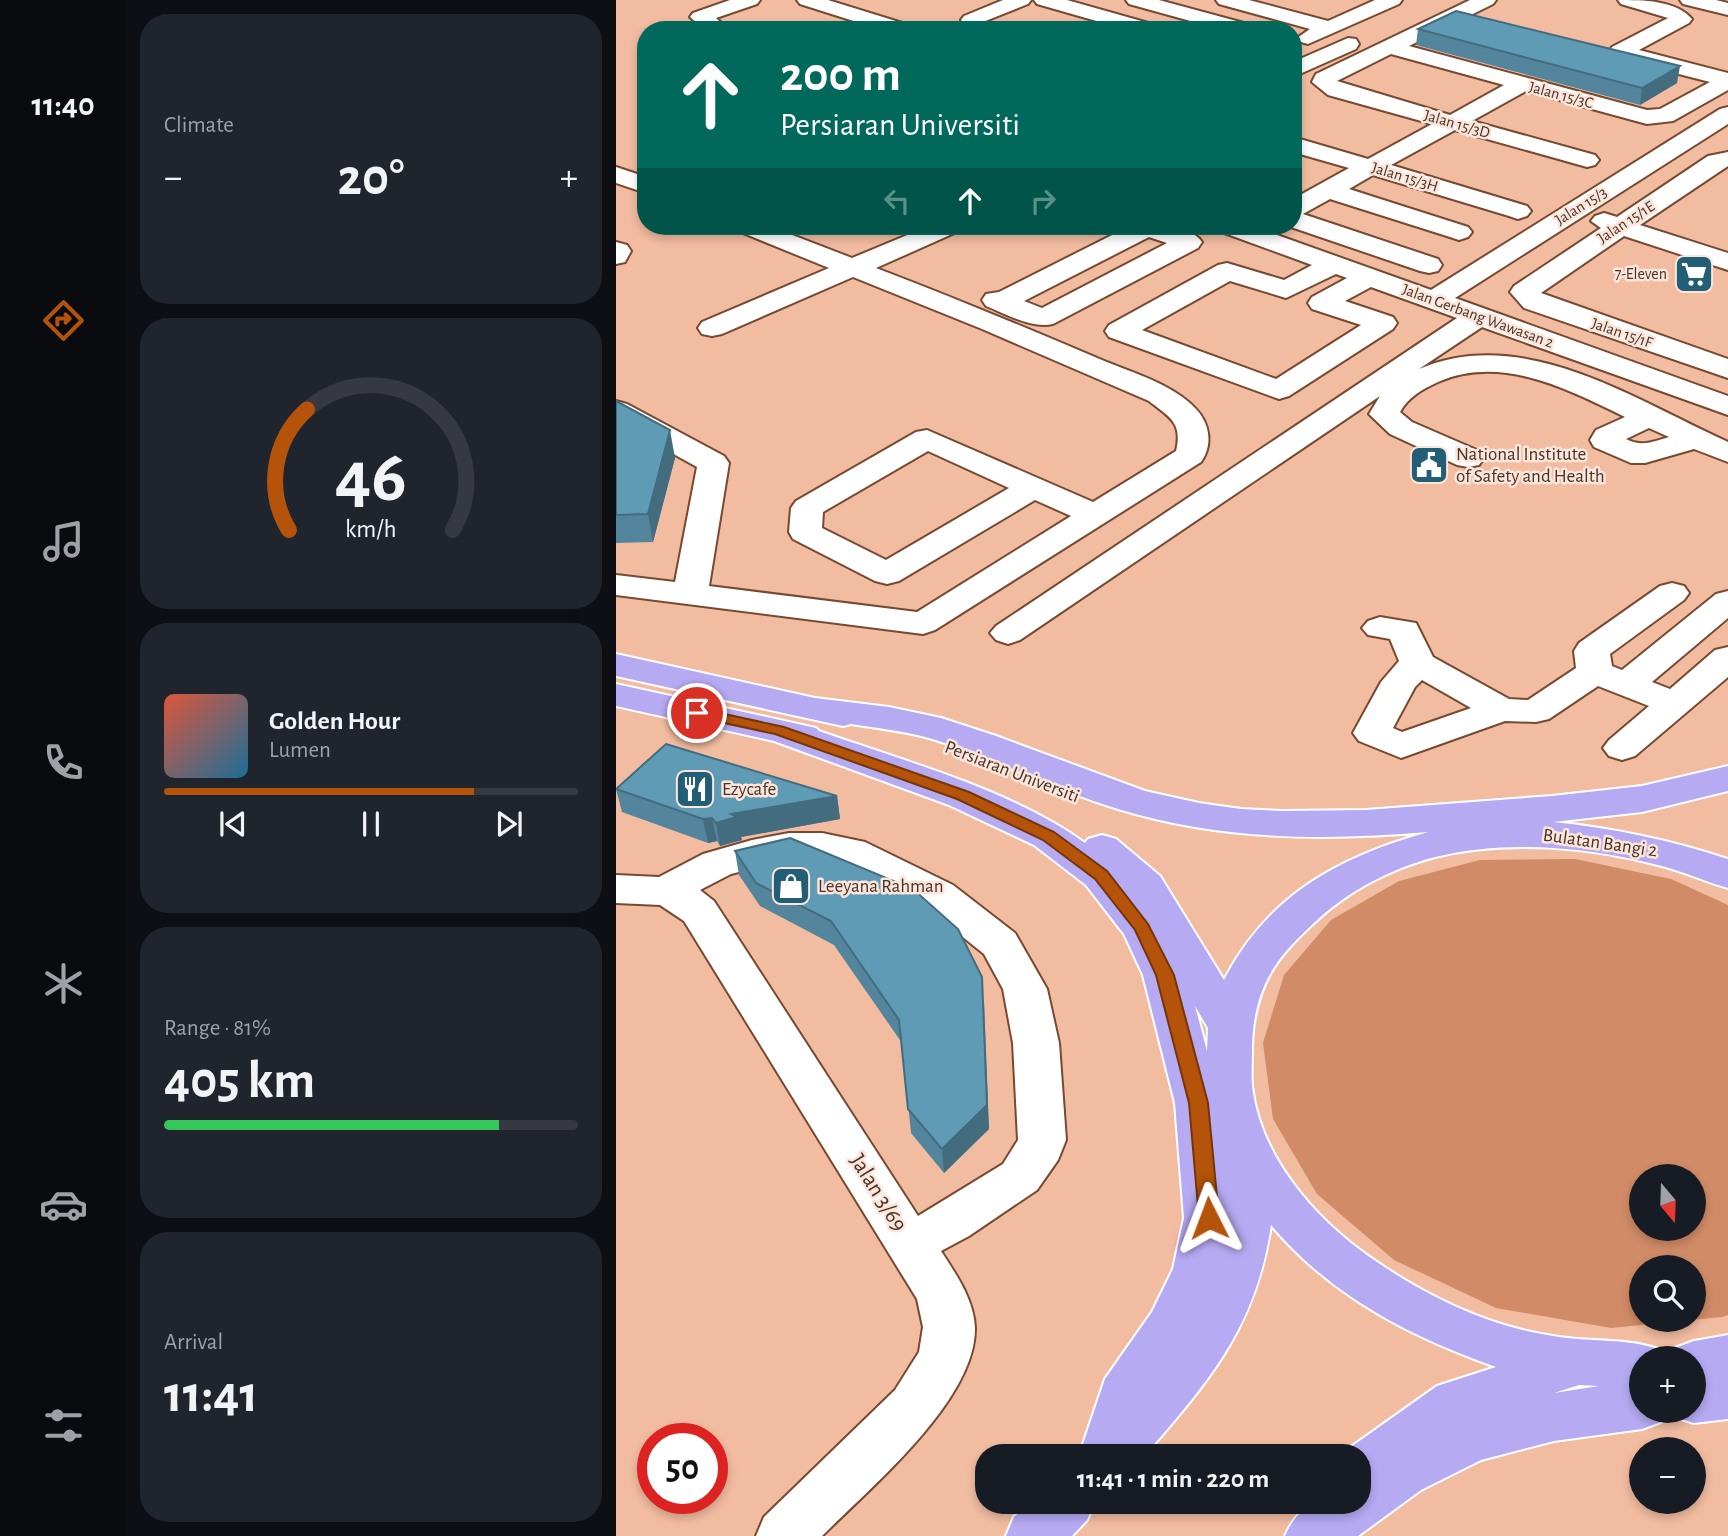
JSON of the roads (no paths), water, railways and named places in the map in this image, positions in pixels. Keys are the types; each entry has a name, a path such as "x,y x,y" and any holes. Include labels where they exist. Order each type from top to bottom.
{"main road":[{"name":"Persiaran Universiti","path":"616,665 818,708 971,754 1130,817 1185,833 1240,841 1412,850"},
{"name":"Persiaran Universiti","path":"616,695 891,757 1002,792 1090,836 1145,886 1230,1027"},
{"path":"818,708 909,723 956,734 1100,791 1159,808 1241,823 1328,827 1594,806 1659,797 1728,778"},
{"path":"779,730 963,796 1048,836 1101,875 1142,928 1165,975 1198,1103 1209,1218 1198,1269 1171,1327 1124,1395 1111,1444"},
{"path":"1570,835 1728,799"},
{"name":"Bulatan Bangi 2","path":"1629,1365 1574,1363 1502,1347 1455,1331 1401,1306 1353,1274 1311,1239 1278,1201 1253,1161 1235,1115 1227,1070 1230,1027 1242,986 1263,949 1291,917 1326,889 1367,867 1412,850 1489,836 1570,835 1632,844 1694,860 1728,874"},
{"path":"1118,1444 1185,1367 1208,1336 1228,1299 1250,1211 1253,1161"},
{"path":"1706,1362 1728,1358"},
{"path":"1371,1464 1455,1403 1574,1363"},
{"path":"1706,1398 1728,1396"},
{"path":"1313,1536 1414,1464 1487,1432 1564,1413 1629,1406"},
{"path":"1034,1536 1055,1514"},
{"path":"1303,1536 1323,1514"}],"street":[{"path":"706,21 700,17 750,0"},
{"path":"807,0 876,21"},
{"path":"971,20 1021,0"},
{"path":"1044,0 1114,21"},
{"path":"1136,0 1214,21"},
{"path":"1151,21 1197,0"},
{"path":"1226,0 1330,28"},
{"path":"1302,40 1392,0"},
{"path":"1376,38 1441,0"},
{"path":"1620,52 1682,19 1672,11 1628,0"},
{"path":"1690,0 1728,9"},
{"path":"1327,3 1364,13"},
{"path":"1302,67 1376,38 1460,13 1486,10"},
{"name":"Jalan 15/3C","path":"1376,38 1523,84 1654,118 1665,116 1728,80"},
{"name":"Jalan 15/3D","path":"1376,38 1323,82 1328,86 1587,160"},
{"path":"1593,46 1728,80"},
{"path":"1302,204 1523,84"},
{"name":"Jalan 15/3","path":"1434,300 1728,114"},
{"name":"Jalan 15/3H","path":"1302,147 1518,211"},
{"name":"Jalan 15/1E","path":"1526,288 1717,161 1728,159"},
{"path":"617,174 637,182"},
{"path":"1328,190 1459,233"},
{"path":"1573,211 1728,262"},
{"path":"1302,222 1429,265"},
{"path":"778,235 1001,302 1043,318 1189,242 1168,235"},
{"path":"878,264 933,235"},
{"path":"712,328 956,235"},
{"path":"1001,302 1130,235"},
{"name":"Jalan Gerbang Wawasan 2","path":"1263,235 1369,277 1728,406"},
{"path":"616,250 616,256"},
{"path":"616,585 923,624 1190,455 1195,435 1185,414 1158,395 992,323 878,264"},
{"path":"1286,290 1335,264"},
{"path":"1227,271 1322,303 1383,323 1279,390 1119,331 1227,271"},
{"path":"1322,303 1369,277"},
{"name":"Jalan 15/1F","path":"1526,288 1524,292 1534,302 1728,369"},
{"path":"1008,633 1410,373 1479,316"},
{"path":"1698,359 1728,336"},
{"path":"1410,373 1506,363 1534,368 1562,377 1728,453"},
{"path":"1410,373 1409,385 1386,407 1384,414 1401,428 1468,458"},
{"path":"616,410 713,463 690,595"},
{"path":"1648,417 1607,436 1605,440 1631,454 1645,454 1697,439"},
{"path":"956,604 887,574 806,532 807,508 927,439 1095,514"},
{"path":"887,574 1034,487"},
{"path":"1672,593 1592,651 1611,678 1676,704"},
{"path":"1418,663 1399,682 1371,733 1401,746 1501,710 1536,711 1611,678 1728,601"},
{"path":"1380,628 1404,630 1418,663 1501,710"},
{"path":"1622,748 1728,658"},
{"path":"616,889 667,890 717,864 752,853 789,846 822,846 851,851 938,895 1000,944 1026,989 1035,1043 1042,1140 1034,1160 1020,1177 952,1222 910,1243"},
{"name":"Jalan 3/69","path":"667,890 687,899 699,911 941,1294 949,1327 945,1357 914,1407 784,1536"}],"place":[{"name":"7-Eleven","path":"1694,274"},
{"name":"National Institute of Safety and Health","path":"1429,465"},
{"name":"Ezycafe","path":"695,789"},
{"name":"Leeyana Rahman","path":"791,886"}]}
